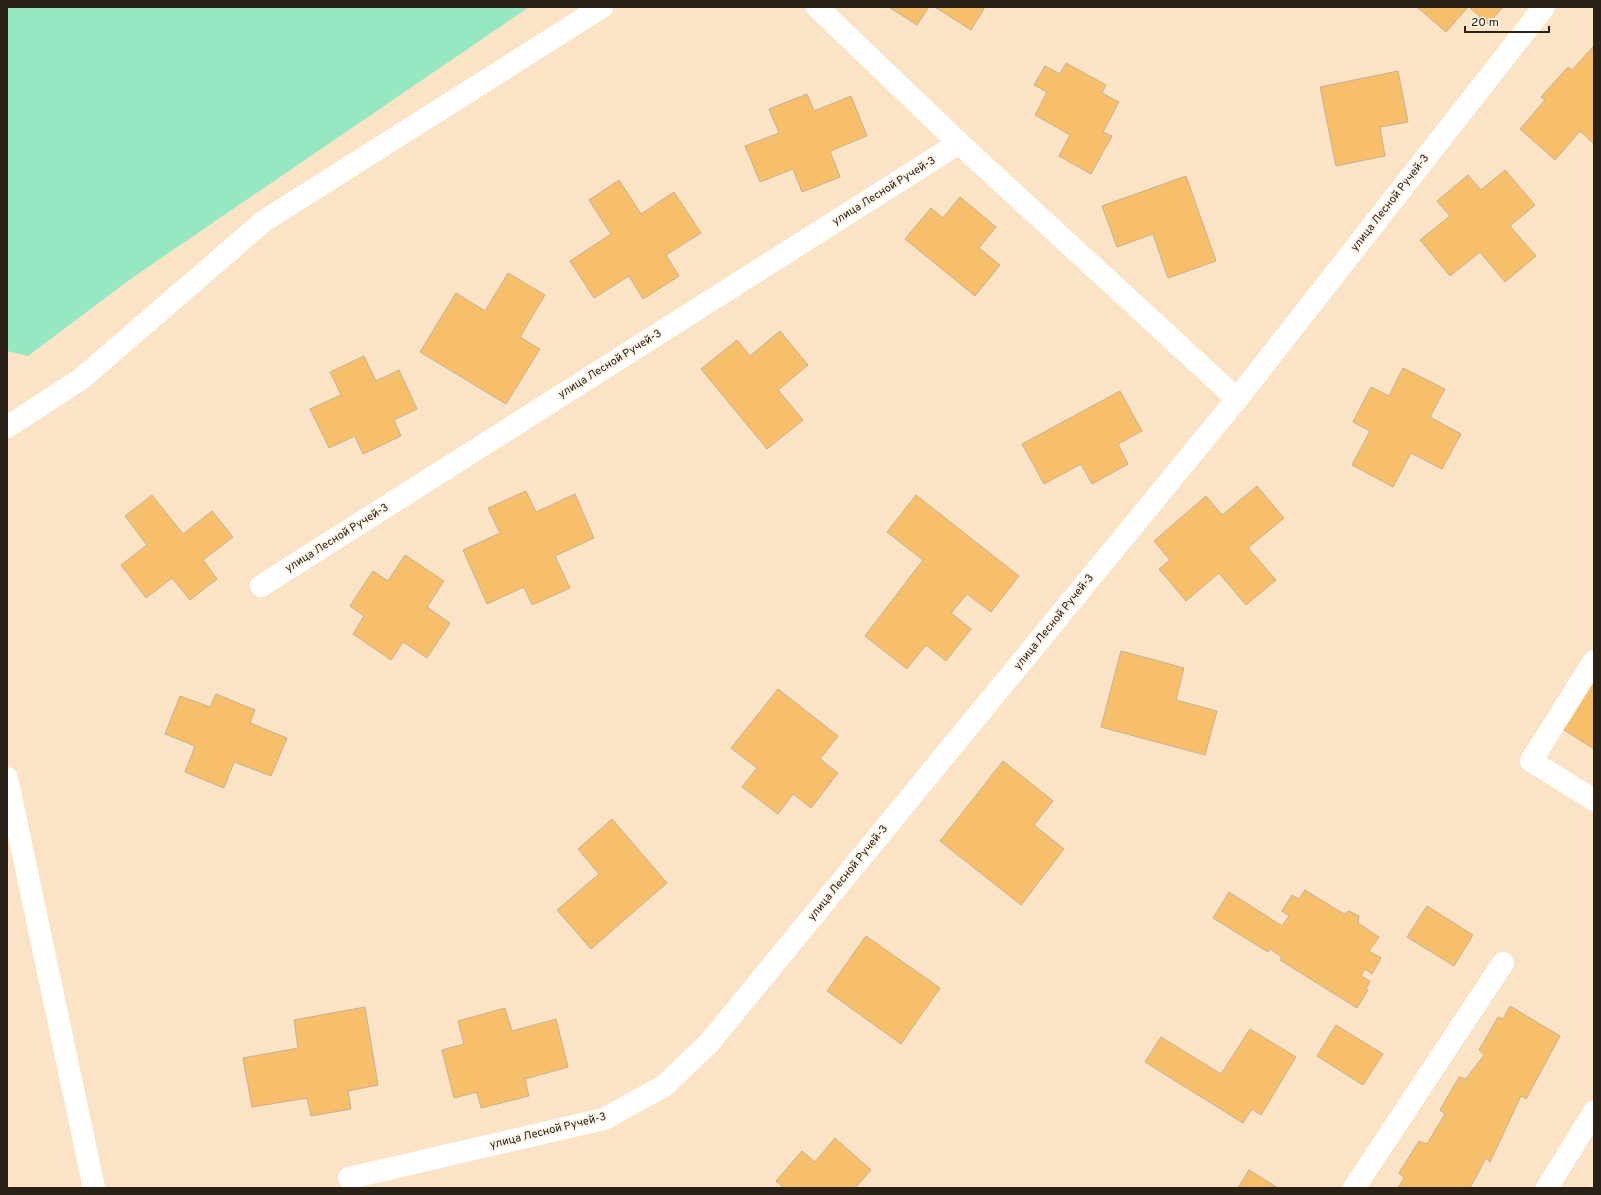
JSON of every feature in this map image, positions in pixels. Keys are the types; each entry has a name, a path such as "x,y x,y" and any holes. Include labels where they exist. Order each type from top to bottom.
{"street":[{"path":"7,427 81,379 264,221 602,7"},
{"path":"817,7 959,143 1237,399"},
{"name":"улица Лесной Ручей-3","path":"349,1178 604,1119 664,1086 709,1043 1237,399 1544,7"},
{"name":"улица Лесной Ручей-3","path":"261,586 959,143"},
{"path":"1594,661 1531,761 1594,800"},
{"path":"7,778 94,1188"},
{"path":"1354,1188 1503,963"},
{"path":"1547,1188 1594,1112"}],"green space":[{"path":"7,7 529,7 132,278 28,356 7,351"}],"building":[{"path":"889,7 929,7 917,25"},
{"path":"935,7 985,7 971,30"},
{"path":"1417,7 1468,7 1446,32"},
{"path":"1469,7 1503,7 1488,24"},
{"path":"1593,47 1594,144 1580,131 1555,160 1520,129 1545,100 1541,97 1568,67 1572,70"},
{"path":"1066,63 1106,85 1102,93 1119,102 1103,132 1112,136 1091,174 1059,156 1070,135 1035,115 1047,92 1034,85 1045,66 1060,74"},
{"path":"1398,71 1408,122 1380,127 1385,156 1336,166 1320,87"},
{"path":"807,94 814,111 851,96 867,136 830,151 840,177 802,192 793,169 760,182 745,146 779,133 769,109"},
{"path":"1505,170 1535,205 1510,226 1536,256 1505,282 1480,252 1450,276 1420,240 1450,216 1437,201 1468,175 1481,190"},
{"path":"1186,176 1216,261 1168,278 1153,234 1117,247 1102,206"},
{"path":"619,180 641,214 674,192 701,233 666,255 679,276 643,299 629,276 594,298 570,261 611,234 589,200"},
{"path":"960,197 996,227 979,248 1000,265 975,296 905,239 931,208 943,218"},
{"path":"508,273 545,295 520,337 540,349 506,404 420,352 456,293 485,311"},
{"path":"780,331 808,365 778,390 803,420 767,449 701,369 737,340 750,356"},
{"path":"364,356 376,381 399,370 417,409 394,420 401,436 363,454 355,436 329,448 310,409 341,395 330,372"},
{"path":"1403,368 1445,389 1430,417 1461,434 1442,469 1411,453 1393,487 1352,465 1370,431 1353,422 1371,387 1389,396"},
{"path":"1120,391 1142,431 1118,444 1128,464 1092,484 1081,464 1044,484 1022,444"},
{"path":"1257,486 1284,518 1248,548 1276,580 1246,605 1219,573 1186,601 1159,569 1170,560 1154,541 1206,496 1222,515"},
{"path":"526,491 536,512 575,494 594,538 555,556 570,588 532,605 524,587 487,604 463,550 500,533 488,508"},
{"path":"152,495 183,534 212,511 233,537 203,560 217,579 190,600 172,578 146,598 121,565 147,545 125,516"},
{"path":"916,495 1019,576 991,612 967,594 951,613 971,629 946,661 926,645 907,669 865,636 923,560 887,532"},
{"path":"405,555 444,581 427,607 450,623 427,658 403,642 391,660 353,634 364,616 350,606 373,571 388,581"},
{"path":"1121,651 1184,668 1176,700 1217,711 1205,755 1101,727"},
{"path":"1594,677 1594,749 1561,728"},
{"path":"778,689 838,736 820,759 838,773 811,808 793,794 778,814 742,787 757,768 731,748"},
{"path":"216,694 255,710 250,723 287,738 271,776 234,762 224,788 185,772 195,746 165,734 180,696 210,707"},
{"path":"1003,761 1053,801 1034,825 1064,849 1021,905 940,841"},
{"path":"612,819 667,883 591,949 557,910 599,874 578,849"},
{"path":"1305,890 1344,914 1349,911 1359,916 1358,923 1379,937 1369,951 1381,958 1372,974 1365,969 1361,976 1370,981 1366,989 1368,990 1357,1008 1280,960 1282,957 1270,949 1268,952 1213,918 1229,892 1282,926 1289,916 1282,911 1292,895 1299,899"},
{"path":"1427,906 1473,935 1454,966 1407,937"},
{"path":"866,936 940,988 901,1044 827,991"},
{"path":"1510,1006 1560,1036 1526,1099 1521,1096 1490,1162 1486,1158 1470,1188 1398,1188 1404,1178 1399,1173 1419,1141 1427,1144 1445,1114 1440,1110 1459,1077 1466,1079 1484,1055 1479,1050 1498,1017 1503,1019"},
{"path":"365,1007 378,1085 348,1091 351,1109 311,1116 307,1098 252,1107 243,1058 298,1048 294,1020"},
{"path":"505,1008 512,1031 556,1019 568,1067 525,1079 529,1096 481,1108 477,1092 454,1098 442,1050 464,1044 458,1021"},
{"path":"1336,1025 1383,1054 1363,1085 1317,1056"},
{"path":"1250,1029 1296,1057 1261,1115 1252,1109 1243,1123 1145,1062 1161,1037 1221,1074"},
{"path":"835,1138 871,1170 855,1188 784,1188 776,1181 802,1151 815,1162"},
{"path":"1249,1170 1278,1188 1238,1188"}]}
